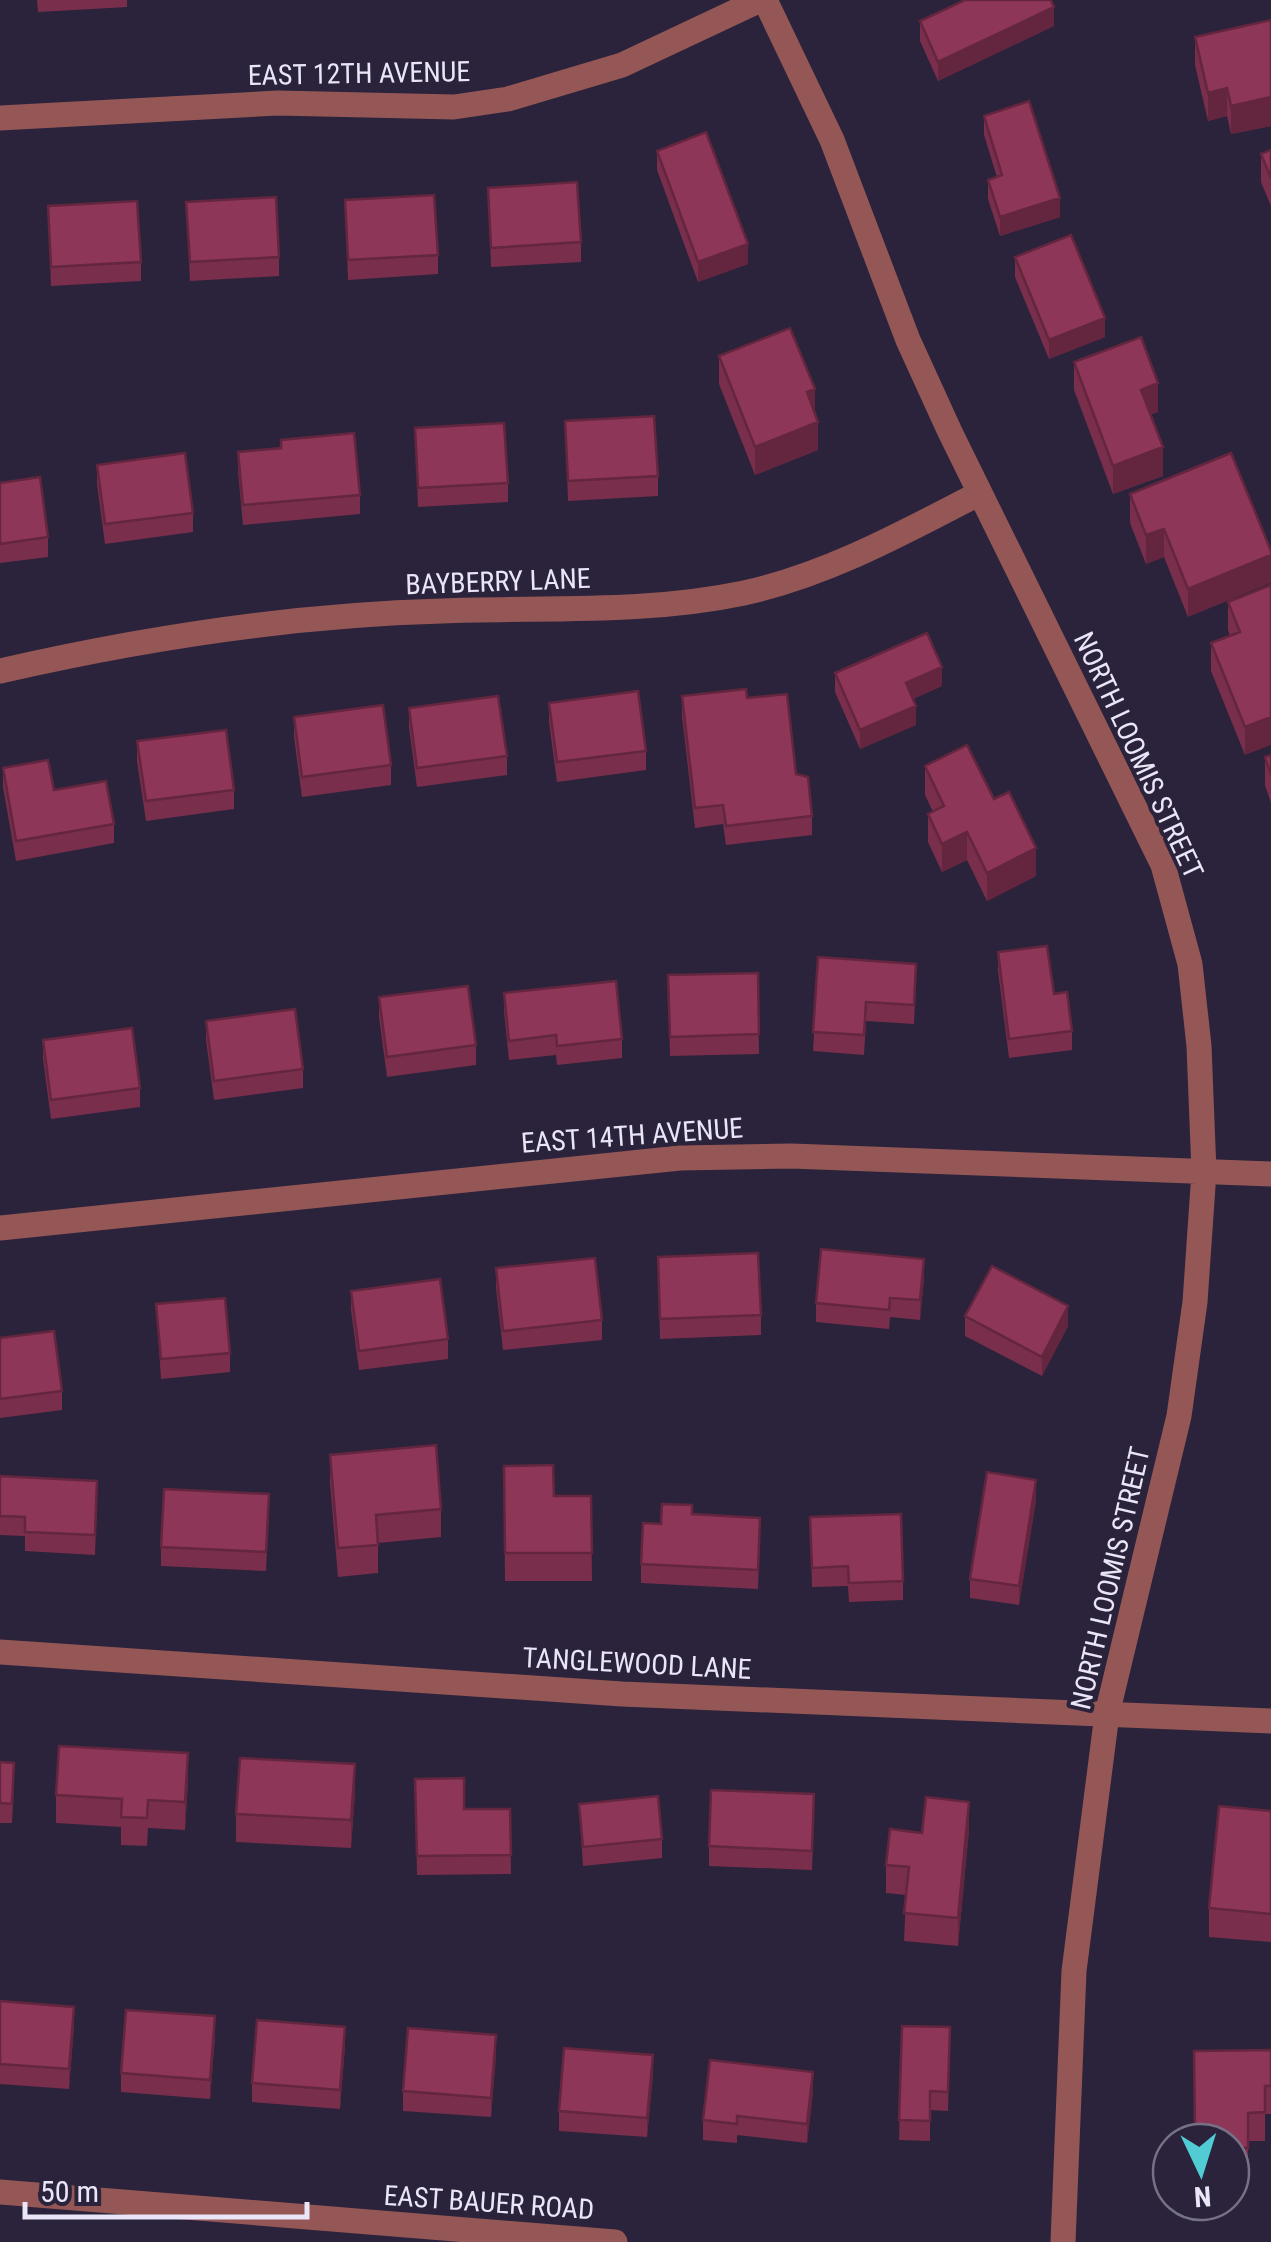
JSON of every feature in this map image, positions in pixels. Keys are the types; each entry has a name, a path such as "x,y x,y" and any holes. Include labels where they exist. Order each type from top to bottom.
{"street":[{"name":"EAST 12TH AVENUE","path":"0,118 278,103 454,107 508,98 622,65 762,0"},
{"name":"NORTH LOOMIS STREET","path":"762,0 832,140 908,340 1130,792 1172,892 1190,964 1198,1030 1204,1172 1196,1302 1180,1416 1107,1714 1074,1971 1063,2242"},
{"name":"BAYBERRY LANE","path":"0,671 236,628 438,610 627,608 746,592 798,577 904,533 980,493"},
{"name":"EAST 14TH AVENUE","path":"0,1228 680,1158 791,1156 1271,1174"},
{"name":"TANGLEWOOD LANE","path":"0,1652 622,1694 1271,1721"},
{"name":"EAST BAUER ROAD","path":"0,2192 327,2231 615,2242"}],"building":[{"path":"965,0 1051,0 1054,7 938,62 920,21"},
{"path":"1271,20 1271,97 1231,106 1227,88 1208,93 1195,37"},
{"path":"1029,101 1060,198 1000,217 988,180 1002,175 984,116"},
{"path":"706,132 748,244 698,262 657,151"},
{"path":"1271,150 1271,178 1261,154"},
{"path":"577,182 581,242 491,248 488,188"},
{"path":"434,195 438,255 348,260 345,200"},
{"path":"276,197 279,257 190,262 186,202"},
{"path":"137,201 141,262 51,267 48,206"},
{"path":"1071,235 1105,318 1049,340 1015,257"},
{"path":"790,328 815,389 807,392 818,422 755,447 719,356"},
{"path":"1141,337 1158,383 1141,390 1163,447 1113,466 1074,362"},
{"path":"654,416 658,476 568,481 565,421"},
{"path":"504,423 508,483 418,488 415,428"},
{"path":"354,433 360,495 243,505 238,452 281,448 281,440"},
{"path":"185,453 193,513 105,524 97,465"},
{"path":"1231,453 1271,555 1188,589 1164,529 1146,535 1130,494"},
{"path":"40,477 48,537 0,544 0,483"},
{"path":"1271,585 1271,717 1245,727 1211,643 1240,632 1228,602"},
{"path":"927,633 942,667 906,683 916,706 860,730 835,673"},
{"path":"746,689 747,698 787,694 796,774 808,777 812,816 726,826 723,805 695,808 682,696"},
{"path":"638,691 646,751 557,762 549,703"},
{"path":"498,696 507,756 417,768 409,708"},
{"path":"383,705 391,765 302,777 294,717"},
{"path":"226,730 234,790 146,801 137,741"},
{"path":"967,745 994,799 1009,792 1036,848 987,873 967,832 942,844 928,814 944,806 925,766"},
{"path":"48,760 54,790 106,781 114,824 16,841 3,768"},
{"path":"1047,946 1054,994 1067,992 1072,1031 1009,1039 998,952"},
{"path":"818,957 916,964 914,1005 866,1002 864,1035 813,1032"},
{"path":"758,973 759,1034 670,1037 668,975"},
{"path":"616,981 622,1039 557,1046 556,1035 509,1041 504,993"},
{"path":"468,986 476,1045 387,1057 379,997"},
{"path":"295,1009 303,1069 214,1081 206,1021"},
{"path":"132,1028 140,1088 51,1100 43,1040"},
{"path":"821,1249 924,1259 920,1300 890,1298 889,1310 816,1303"},
{"path":"758,1253 761,1315 660,1319 658,1257"},
{"path":"595,1258 602,1320 503,1331 496,1268"},
{"path":"992,1266 1068,1306 1042,1357 965,1316"},
{"path":"440,1279 448,1339 359,1351 351,1291"},
{"path":"225,1298 230,1353 161,1359 156,1304"},
{"path":"54,1331 62,1391 0,1399 0,1338"},
{"path":"436,1445 441,1509 376,1515 378,1545 338,1548 330,1455"},
{"path":"553,1465 554,1496 591,1496 592,1553 505,1553 504,1466"},
{"path":"987,1472 1036,1480 1019,1586 970,1579"},
{"path":"0,1476 97,1481 95,1535 25,1532 25,1517 0,1516"},
{"path":"164,1489 269,1494 266,1552 161,1547"},
{"path":"662,1504 692,1505 692,1514 760,1518 758,1570 641,1564 643,1523 661,1524"},
{"path":"901,1514 903,1581 849,1583 848,1566 812,1568 810,1517"},
{"path":"59,1746 188,1753 185,1802 148,1800 147,1818 121,1817 122,1799 56,1795"},
{"path":"240,1758 355,1764 351,1820 236,1814"},
{"path":"0,1762 14,1763 12,1804 0,1803"},
{"path":"464,1778 464,1809 510,1809 511,1855 417,1856 415,1779"},
{"path":"711,1790 814,1794 812,1851 709,1846"},
{"path":"658,1796 662,1839 583,1847 579,1804"},
{"path":"926,1797 969,1802 958,1918 904,1913 909,1867 886,1865 890,1829 922,1833"},
{"path":"1219,1806 1271,1811 1271,1914 1209,1908"},
{"path":"0,2001 74,2007 69,2069 0,2064"},
{"path":"126,2010 215,2016 210,2080 121,2073"},
{"path":"257,2020 345,2027 340,2090 252,2083"},
{"path":"902,2026 950,2027 948,2092 930,2091 930,2121 899,2120"},
{"path":"408,2028 496,2035 491,2098 403,2091"},
{"path":"564,2048 653,2055 647,2118 559,2111"},
{"path":"1271,2050 1271,2086 1265,2086 1265,2112 1248,2113 1248,2122 1195,2122 1194,2051"},
{"path":"710,2060 813,2072 807,2124 737,2116 737,2124 703,2120"}]}
